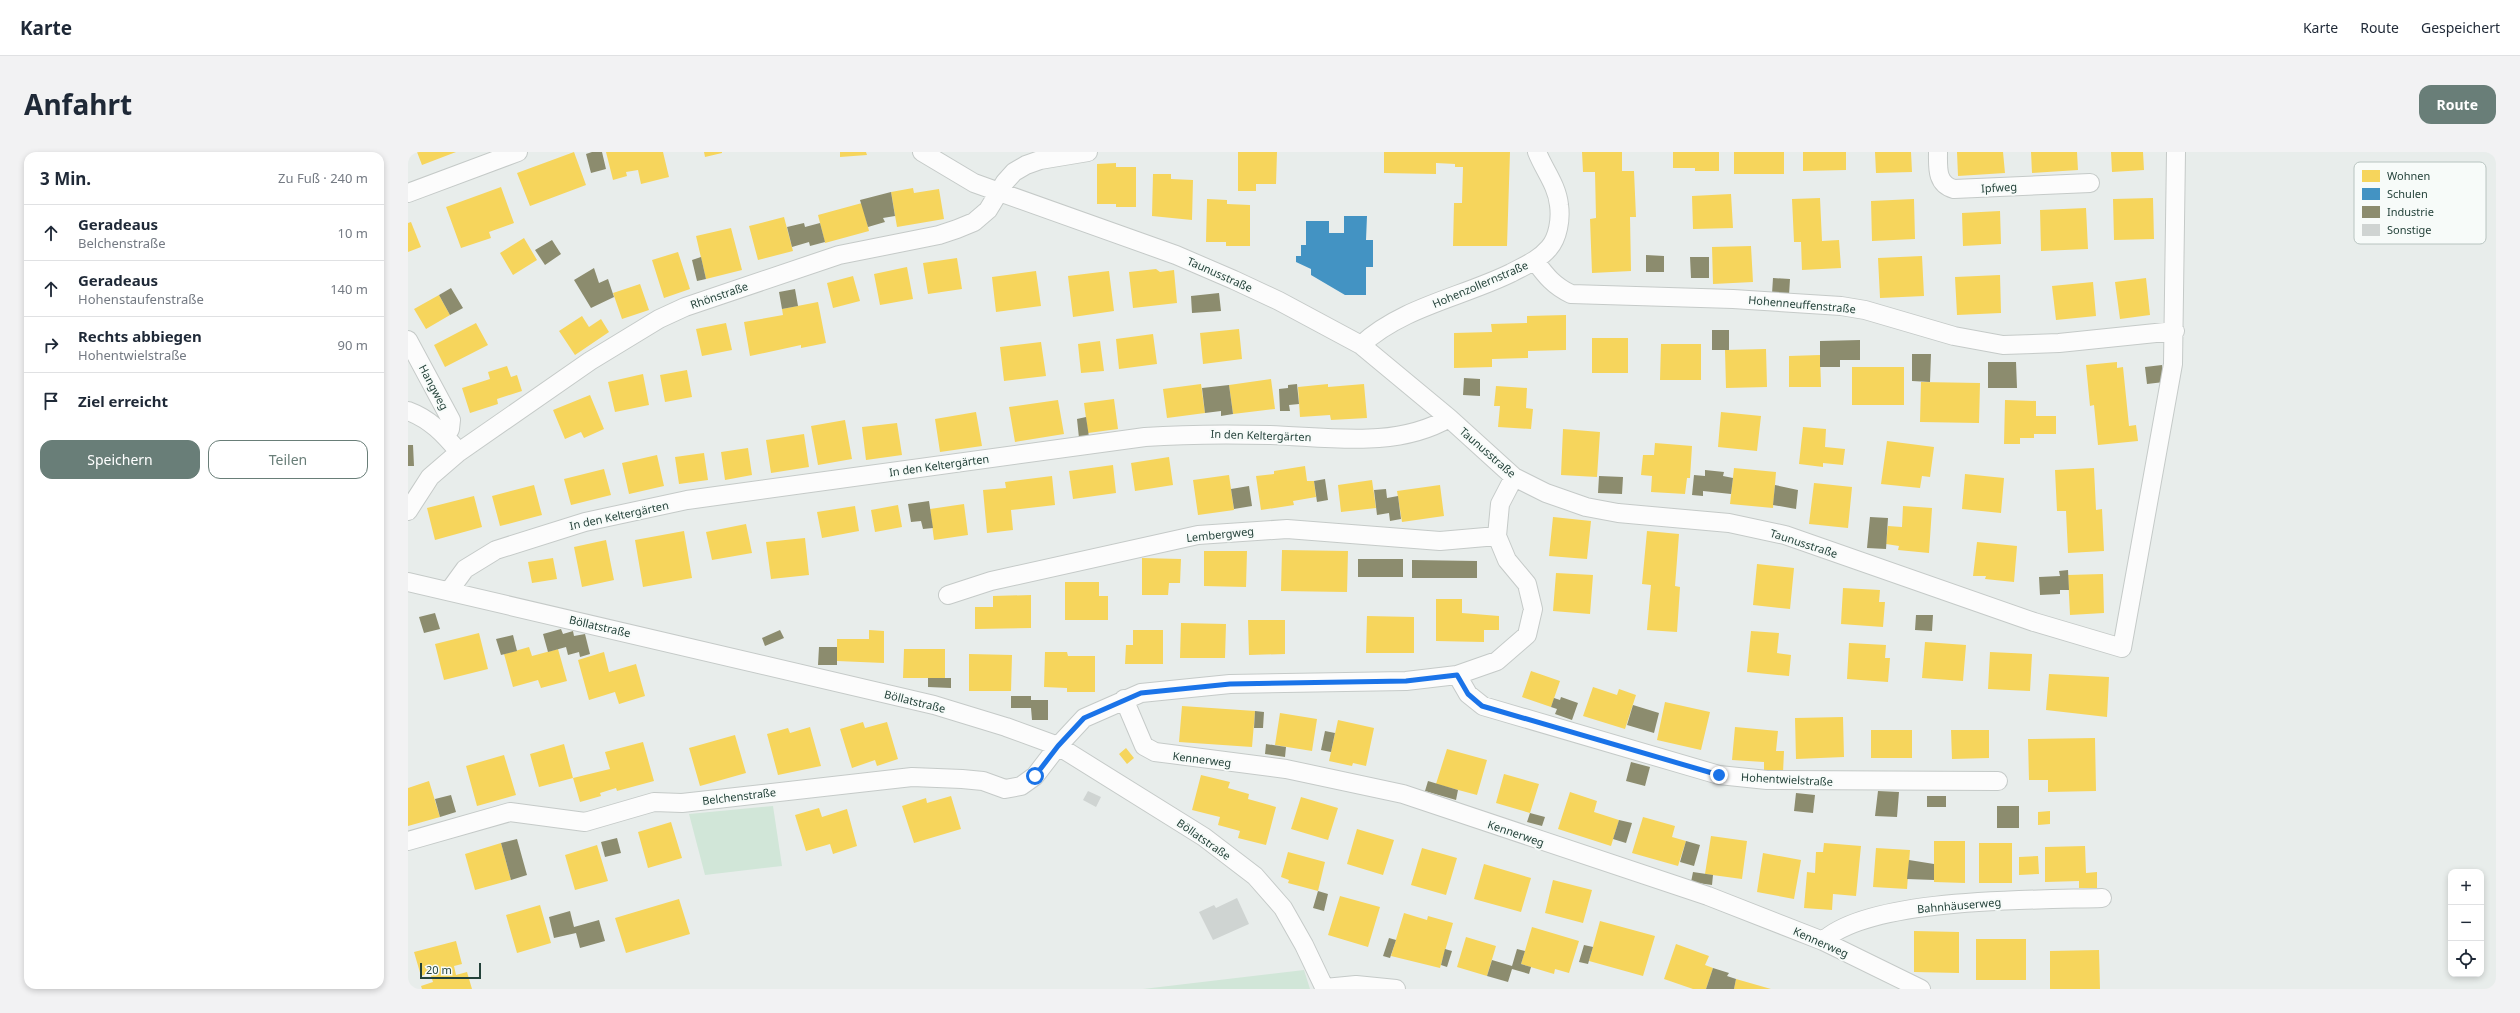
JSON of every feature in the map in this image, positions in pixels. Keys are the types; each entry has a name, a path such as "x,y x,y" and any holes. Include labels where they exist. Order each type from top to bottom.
{"street":[{"path":"408,193 518,152"},
{"name":"Taunusstraße","path":"922,152 974,183 1176,255 1279,301 1361,345 1449,418 1514,477 1546,492 1586,507 1618,513 1728,523 1785,535 2026,619 2122,648 2163,428 2173,364 2175,331"},
{"name":"Rhönstraße","path":"408,511 430,477 459,452 590,361 659,319 685,307 839,255 939,235 957,229 974,222 988,210 1000,193 1005,182 1014,172 1026,165 1040,160 1088,152"},
{"name":"Hohenzollernstraße","path":"1361,345 1371,336 1398,318 1497,279 1535,261 1550,248 1558,231 1560,217 1556,191 1537,152"},
{"name":"Ipfweg","path":"1938,152 1940,178 1947,187 1954,189 2090,183"},
{"path":"2175,331 2176,152"},
{"name":"Hohenneuffenstraße","path":"1535,261 1548,280 1559,288 1572,294 1733,299 1841,306 1866,310 1954,336 2003,345 2059,343 2175,331"},
{"name":"Hangweg","path":"408,340 451,420 450,429 446,436"},
{"path":"408,411 424,417 446,436 459,452"},
{"name":"In den Keltergärten","path":"449,591 465,569 496,550 554,530 687,500 1145,437 1200,433 1384,439 1434,426 1449,418"},
{"path":"1497,536 1500,504 1514,477"},
{"name":"Lembergweg","path":"948,594 991,581 1138,547 1205,534 1287,529 1440,541 1497,536"},
{"name":"Belchenstraße","path":"408,841 510,812 585,822 654,802 682,803 912,777 983,781 1005,788 1021,786 1035,776 1058,746 1084,718 1124,699 1141,693 1230,684 1406,681 1457,675 1497,661 1526,635 1533,609 1527,584 1507,560 1497,536"},
{"name":"Böllatstraße","path":"408,582 750,660 934,705 1006,727 1058,746 1204,837 1255,876 1283,908 1325,988"},
{"name":"Hohentwielstraße","path":"1457,675 1468,694 1482,706 1719,775 1768,780 1998,781"},
{"name":"Kennerweg","path":"1124,699 1144,746 1155,752 1286,770 1403,794 1708,896 1823,940 1921,989"},
{"name":"Bahnhäuserweg","path":"1823,940 1833,931 1850,923 1894,911 1994,901 2102,898"},
{"path":"1325,988 1356,984 1396,989"}],"green space":[{"path":"773,806 782,866 705,875 689,814"},
{"path":"1304,970 1310,989 1143,989"}],"building: Wohnen":[{"path":"417,152 456,152 422,165"},
{"path":"574,152 586,185 530,206 517,173"},
{"path":"606,152 663,152 669,177 641,184 638,170 626,172 627,176 613,180"},
{"path":"704,152 722,152 722,153 705,157"},
{"path":"840,152 866,152 867,155 840,157"},
{"path":"1238,152 1277,152 1276,184 1256,184 1256,191 1238,191"},
{"path":"1384,152 1510,152 1507,246 1453,246 1454,203 1462,203 1463,167 1455,167 1455,164 1436,163 1436,174 1384,173"},
{"path":"1582,152 1622,152 1622,171 1634,171 1636,217 1630,217 1631,271 1592,273 1590,219 1596,218 1595,172 1583,172"},
{"path":"1673,152 1719,152 1719,171 1695,171 1695,168 1673,168"},
{"path":"1734,152 1784,152 1784,174 1734,174"},
{"path":"1803,152 1846,152 1846,170 1803,171"},
{"path":"1875,152 1911,152 1912,172 1876,173"},
{"path":"1957,152 2003,152 2005,173 1958,176"},
{"path":"2031,152 2077,152 2078,170 2032,173"},
{"path":"2111,152 2143,152 2144,170 2112,172"},
{"path":"1116,163 1116,167 1136,167 1136,207 1116,207 1116,204 1097,204 1097,164"},
{"path":"1153,174 1171,174 1171,179 1193,180 1192,220 1152,216"},
{"path":"501,187 514,223 489,232 491,238 461,248 446,207"},
{"path":"913,188 914,193 939,189 944,219 897,227 891,192"},
{"path":"1731,194 1733,228 1693,229 1692,196"},
{"path":"1820,198 1822,241 1839,240 1841,268 1802,270 1801,242 1794,242 1792,199"},
{"path":"2153,198 2154,239 2114,240 2113,199"},
{"path":"1207,199 1227,200 1227,204 1250,205 1250,246 1226,246 1226,242 1206,242"},
{"path":"1914,199 1915,239 1872,241 1871,201"},
{"path":"862,203 869,231 825,243 818,215"},
{"path":"2086,208 2088,249 2041,251 2040,210"},
{"path":"2000,211 2001,244 1963,246 1962,213"},
{"path":"784,217 793,251 758,260 749,226"},
{"path":"411,222 421,247 408,252 408,223"},
{"path":"731,228 742,270 706,279 696,236"},
{"path":"524,238 537,260 513,275 500,253"},
{"path":"1751,246 1753,282 1713,284 1712,247"},
{"path":"678,252 690,289 664,298 652,260"},
{"path":"1922,256 1924,296 1880,298 1878,258"},
{"path":"957,258 962,289 928,294 923,263"},
{"path":"907,267 913,299 880,305 874,274"},
{"path":"1156,269 1160,272 1174,270 1177,303 1133,308 1129,272"},
{"path":"1036,271 1041,306 996,312 992,277"},
{"path":"1109,271 1114,311 1073,317 1068,276"},
{"path":"2000,275 2001,313 1957,315 1955,277"},
{"path":"853,276 860,301 833,308 827,283"},
{"path":"2146,278 2150,315 2120,319 2115,282"},
{"path":"2093,282 2096,316 2056,320 2052,286"},
{"path":"640,284 649,310 622,319 613,293"},
{"path":"439,295 450,315 426,329 414,309"},
{"path":"818,302 826,343 801,348 801,345 750,356 744,322 783,315 782,309"},
{"path":"1566,315 1566,350 1528,351 1528,358 1492,359 1492,367 1454,368 1454,333 1492,332 1491,324 1527,323 1527,316"},
{"path":"582,316 589,327 601,319 609,332 575,355 559,331"},
{"path":"476,323 488,345 445,367 434,345"},
{"path":"726,323 732,350 702,356 696,329"},
{"path":"1239,329 1242,359 1203,364 1200,333"},
{"path":"1153,334 1157,364 1119,369 1116,339"},
{"path":"1592,338 1628,338 1628,373 1592,373"},
{"path":"1100,341 1104,371 1081,373 1078,344"},
{"path":"1041,342 1046,376 1004,381 1000,347"},
{"path":"1661,344 1701,344 1701,380 1660,380"},
{"path":"1766,349 1767,387 1726,388 1725,350"},
{"path":"1820,355 1821,387 1789,387 1789,356"},
{"path":"2117,362 2117,368 2123,367 2129,426 2136,425 2138,441 2098,445 2094,405 2090,406 2086,365"},
{"path":"507,366 511,377 517,375 522,391 497,399 498,404 470,413 462,388 490,379 488,372"},
{"path":"1852,367 1904,367 1904,405 1852,405"},
{"path":"687,370 692,397 665,402 660,375"},
{"path":"643,374 649,405 615,412 608,382"},
{"path":"1271,379 1275,409 1233,414 1229,385"},
{"path":"1921,382 1980,383 1979,423 1920,422"},
{"path":"1201,384 1205,413 1167,418 1163,389"},
{"path":"1328,384 1328,387 1364,384 1367,418 1331,420 1330,415 1300,417 1298,387"},
{"path":"1496,386 1527,388 1526,408 1533,409 1531,429 1498,427 1500,406 1494,406"},
{"path":"590,395 604,429 584,438 581,432 565,439 553,410"},
{"path":"1114,399 1118,429 1088,433 1084,403"},
{"path":"1058,400 1064,434 1015,442 1009,407"},
{"path":"2005,400 2036,401 2036,416 2056,416 2056,434 2034,434 2034,438 2020,438 2020,444 2004,444"},
{"path":"976,412 982,446 940,452 935,419"},
{"path":"1721,412 1761,416 1757,451 1718,447"},
{"path":"845,420 852,459 818,465 811,426"},
{"path":"897,423 902,455 866,460 862,427"},
{"path":"1803,427 1826,429 1825,447 1845,449 1843,465 1823,463 1823,467 1799,464"},
{"path":"1563,429 1600,432 1597,477 1561,475"},
{"path":"804,434 809,467 771,473 766,440"},
{"path":"1887,441 1934,447 1930,477 1922,476 1920,488 1881,484"},
{"path":"1655,443 1692,446 1690,478 1687,478 1685,494 1651,492 1652,476 1641,475 1643,455 1654,455"},
{"path":"748,448 752,475 725,480 721,452"},
{"path":"704,453 708,480 679,484 675,457"},
{"path":"657,455 664,486 629,494 622,463"},
{"path":"1169,457 1173,485 1135,491 1131,463"},
{"path":"1113,465 1116,493 1073,499 1069,471"},
{"path":"1305,466 1307,481 1314,481 1316,497 1293,501 1294,505 1261,510 1256,476 1274,474 1274,471"},
{"path":"1734,468 1776,472 1773,508 1730,504"},
{"path":"2094,468 2096,510 2102,509 2104,551 2068,553 2066,511 2057,511 2055,470"},
{"path":"604,469 611,495 571,505 564,479"},
{"path":"1965,474 2004,478 2001,513 1962,509"},
{"path":"1229,475 1234,510 1198,515 1193,480"},
{"path":"1052,476 1055,505 1011,510 1013,530 987,533 983,490 1006,488 1005,482"},
{"path":"1372,480 1376,508 1341,512 1338,485"},
{"path":"1814,483 1852,487 1848,528 1809,524"},
{"path":"534,485 542,515 500,526 492,496"},
{"path":"1440,485 1444,516 1402,522 1397,491"},
{"path":"474,496 482,527 435,540 427,508"},
{"path":"964,504 968,535 934,540 930,509"},
{"path":"898,505 902,527 875,532 871,510"},
{"path":"855,506 859,531 822,538 817,512"},
{"path":"1903,506 1932,508 1929,553 1898,550 1899,546 1886,544 1888,526 1902,527"},
{"path":"1553,517 1591,521 1587,559 1549,556"},
{"path":"746,524 752,553 712,560 706,532"},
{"path":"684,531 692,578 643,587 635,540"},
{"path":"1647,531 1679,534 1675,586 1680,587 1677,632 1647,630 1651,585 1642,584"},
{"path":"805,538 809,575 771,579 766,542"},
{"path":"606,540 614,580 582,587 574,547"},
{"path":"1977,542 2017,546 2014,582 1985,579 1986,576 1973,576"},
{"path":"1282,550 1348,551 1347,592 1281,591"},
{"path":"1204,551 1247,551 1246,587 1204,586"},
{"path":"553,558 557,579 532,583 528,562"},
{"path":"1142,558 1181,559 1180,583 1169,583 1168,595 1142,595"},
{"path":"1757,564 1794,568 1790,609 1753,605"},
{"path":"1556,573 1593,575 1590,614 1553,611"},
{"path":"2103,574 2104,613 2070,615 2068,575"},
{"path":"1065,582 1099,582 1099,596 1108,596 1108,620 1065,620"},
{"path":"1843,588 1880,590 1879,602 1885,602 1883,627 1841,624"},
{"path":"1031,595 1031,628 975,629 975,607 993,607 993,596"},
{"path":"1436,599 1462,599 1462,613 1499,616 1499,630 1484,630 1484,642 1436,641"},
{"path":"1367,616 1414,617 1414,653 1366,653"},
{"path":"1248,620 1285,620 1285,654 1249,655"},
{"path":"1181,623 1226,624 1225,658 1180,658"},
{"path":"869,630 884,631 884,663 837,661 837,639 869,639"},
{"path":"1133,630 1163,630 1163,664 1125,664 1126,645 1133,645"},
{"path":"1751,631 1779,633 1777,653 1791,655 1789,676 1747,672"},
{"path":"479,633 488,669 444,680 435,644"},
{"path":"1925,642 1966,645 1963,681 1922,678"},
{"path":"1849,643 1886,645 1885,658 1890,658 1888,682 1847,679"},
{"path":"529,647 532,656 558,649 567,681 541,688 538,680 513,687 504,654"},
{"path":"904,649 945,649 945,678 903,678"},
{"path":"604,652 609,672 636,664 645,696 619,704 615,692 589,700 578,660"},
{"path":"1045,652 1067,652 1068,656 1095,656 1095,692 1067,692 1067,688 1044,687"},
{"path":"1990,652 2032,654 2030,691 1988,689"},
{"path":"969,654 1012,655 1011,691 969,691"},
{"path":"1531,671 1560,681 1551,707 1522,697"},
{"path":"2049,674 2109,677 2107,717 2046,710"},
{"path":"1593,687 1617,695 1619,689 1636,695 1625,729 1583,716"},
{"path":"1665,702 1710,712 1701,750 1657,740"},
{"path":"1182,706 1255,711 1252,747 1179,742"},
{"path":"1280,713 1317,719 1312,751 1275,745"},
{"path":"1843,717 1844,757 1796,759 1795,718"},
{"path":"1338,720 1374,728 1366,766 1353,763 1352,766 1329,761"},
{"path":"863,722 865,728 887,722 898,759 877,766 875,760 852,768 840,729"},
{"path":"810,727 821,766 778,775 767,734 788,728 790,733"},
{"path":"1735,727 1778,731 1776,751 1784,751 1783,773 1764,771 1764,762 1732,760"},
{"path":"1871,730 1912,730 1912,758 1871,758"},
{"path":"1951,730 1989,730 1989,758 1952,759"},
{"path":"735,735 746,773 700,786 689,748"},
{"path":"2095,738 2096,791 2048,792 2048,780 2029,780 2028,739"},
{"path":"643,742 654,781 617,791 616,788 600,793 601,796 580,802 573,778 610,769 605,752"},
{"path":"564,744 573,778 539,787 530,754"},
{"path":"1126,748 1134,758 1127,764 1119,754"},
{"path":"1447,749 1487,760 1477,795 1436,784"},
{"path":"504,755 516,795 477,806 466,766"},
{"path":"1504,774 1539,784 1530,813 1496,803"},
{"path":"1201,775 1230,782 1228,788 1249,794 1248,799 1276,807 1266,845 1238,838 1240,831 1218,825 1220,817 1192,810"},
{"path":"429,781 440,817 408,826 408,788"},
{"path":"1570,792 1597,801 1594,812 1619,820 1611,846 1558,829"},
{"path":"951,796 961,829 914,843 902,806 926,798 927,803"},
{"path":"1301,797 1338,808 1328,840 1291,829"},
{"path":"819,808 822,817 847,809 857,846 833,854 830,844 806,851 795,815"},
{"path":"2050,811 2050,824 2038,825 2038,812"},
{"path":"1643,817 1675,826 1672,837 1686,841 1678,866 1632,853"},
{"path":"671,822 682,858 648,868 638,832"},
{"path":"1357,829 1394,840 1383,875 1347,864"},
{"path":"1711,836 1747,841 1742,879 1705,874"},
{"path":"1934,841 1965,841 1965,883 1934,882"},
{"path":"501,843 511,880 475,890 465,854"},
{"path":"1824,843 1861,846 1856,896 1833,894 1832,910 1804,908 1807,872 1815,873 1816,852 1823,852"},
{"path":"1979,843 2012,843 2012,883 1979,883"},
{"path":"597,845 608,881 575,890 565,855"},
{"path":"2085,846 2086,873 2097,872 2097,888 2079,888 2079,881 2045,882 2045,847"},
{"path":"1422,848 1457,858 1446,895 1411,885"},
{"path":"1876,848 1910,850 1907,889 1873,887"},
{"path":"1288,852 1325,862 1318,891 1288,883 1289,880 1281,877"},
{"path":"1763,853 1801,860 1794,899 1757,892"},
{"path":"2038,856 2039,874 2019,875 2019,857"},
{"path":"1484,864 1531,878 1521,912 1474,899"},
{"path":"1553,880 1592,890 1583,923 1545,913"},
{"path":"1340,896 1380,907 1368,947 1328,935"},
{"path":"679,899 690,934 626,953 615,918"},
{"path":"540,905 551,943 517,953 506,915"},
{"path":"1404,913 1427,920 1428,916 1453,923 1440,968 1391,956"},
{"path":"1600,921 1655,936 1643,976 1589,961"},
{"path":"1532,927 1579,941 1569,973 1555,969 1554,974 1521,964"},
{"path":"1914,931 1959,932 1959,973 1914,972"},
{"path":"1466,937 1496,946 1487,976 1457,967"},
{"path":"1976,939 2026,939 2026,980 1976,980"},
{"path":"456,941 462,964 454,966 456,975 467,972 472,989 422,989 421,986 433,982 430,973 421,976 414,952"},
{"path":"1676,944 1709,956 1705,965 1713,968 1706,989 1693,989 1664,979"},
{"path":"2099,950 2100,989 2050,989 2050,951"},
{"path":"1736,979 1771,989 1734,989"}],"building: Schulen":[{"path":"1344,216 1367,216 1366,240 1373,240 1373,267 1366,267 1366,295 1345,295 1311,275 1311,269 1296,262 1296,256 1301,256 1301,245 1306,245 1306,221 1329,221 1329,233 1344,233"}],"building: Industrie":[{"path":"592,152 602,152 606,169 591,173 586,154"},
{"path":"891,192 895,216 883,218 885,222 868,227 860,200"},
{"path":"804,223 805,227 820,223 825,242 810,246 809,242 792,247 787,227"},
{"path":"552,240 561,254 545,265 535,250"},
{"path":"1646,255 1664,256 1664,272 1646,272"},
{"path":"701,257 706,279 697,281 692,260"},
{"path":"1690,257 1709,257 1709,278 1691,278"},
{"path":"594,268 599,283 608,279 614,297 591,308 574,280"},
{"path":"1773,278 1790,279 1789,295 1772,294"},
{"path":"451,288 463,308 450,315 439,295"},
{"path":"795,289 798,306 782,309 779,292"},
{"path":"1219,293 1221,311 1192,313 1191,296"},
{"path":"1712,330 1729,330 1729,350 1712,350"},
{"path":"1860,340 1860,360 1840,360 1840,367 1820,367 1820,341"},
{"path":"1912,354 1931,354 1930,382 1912,381"},
{"path":"1988,362 2016,362 2017,388 1988,388"},
{"path":"2162,365 2164,382 2147,384 2145,367"},
{"path":"1464,378 1480,379 1480,396 1463,395"},
{"path":"1297,384 1299,404 1289,405 1290,411 1280,411 1279,389 1288,388 1288,385"},
{"path":"1229,385 1233,414 1221,416 1221,411 1205,413 1202,388"},
{"path":"1086,417 1089,437 1079,438 1077,419"},
{"path":"408,445 413,445 414,466 408,466"},
{"path":"1705,470 1724,472 1723,476 1733,478 1731,494 1703,491 1703,496 1692,495 1694,475 1705,476"},
{"path":"1599,476 1623,477 1622,494 1598,493"},
{"path":"1325,479 1328,500 1317,502 1314,481"},
{"path":"1775,485 1798,490 1796,509 1773,505"},
{"path":"1249,486 1252,506 1234,509 1231,489"},
{"path":"1386,489 1387,498 1398,496 1401,519 1390,521 1389,513 1377,515 1374,490"},
{"path":"929,501 933,528 923,529 921,521 911,522 908,504"},
{"path":"1870,517 1888,518 1886,549 1867,548"},
{"path":"1358,559 1403,559 1403,577 1358,577"},
{"path":"1412,560 1477,561 1477,578 1412,578"},
{"path":"2068,570 2069,590 2060,590 2060,594 2040,595 2039,577 2060,576 2059,571"},
{"path":"435,613 440,629 424,633 419,617"},
{"path":"1916,615 1933,615 1932,631 1915,630"},
{"path":"561,629 563,634 573,631 574,636 585,634 590,654 580,657 579,652 568,655 566,647 548,652 543,634"},
{"path":"780,630 784,638 765,646 762,638"},
{"path":"513,635 517,651 501,655 496,639"},
{"path":"819,647 837,647 837,665 818,665"},
{"path":"928,678 951,678 951,688 928,687"},
{"path":"1011,696 1031,696 1031,700 1048,700 1048,720 1032,720 1031,708 1011,708"},
{"path":"1561,697 1578,703 1572,720 1555,714 1557,709 1551,707 1554,698 1560,700"},
{"path":"1633,705 1659,713 1654,733 1627,725"},
{"path":"1255,711 1264,712 1263,728 1254,728"},
{"path":"1325,731 1335,733 1331,752 1321,750"},
{"path":"1266,744 1286,747 1285,757 1265,754"},
{"path":"1631,762 1650,767 1645,786 1626,781"},
{"path":"1428,781 1458,790 1456,800 1425,791"},
{"path":"1878,791 1899,792 1897,817 1875,816"},
{"path":"1796,793 1815,795 1813,813 1794,811"},
{"path":"451,795 456,812 440,817 435,799"},
{"path":"1927,796 1946,796 1946,807 1927,807"},
{"path":"1997,806 2019,806 2019,828 1997,828"},
{"path":"1530,813 1545,817 1542,826 1527,822"},
{"path":"1619,820 1632,823 1626,843 1613,839"},
{"path":"617,838 621,853 605,857 601,842"},
{"path":"517,839 527,875 511,880 501,843"},
{"path":"1686,841 1700,845 1694,866 1680,862"},
{"path":"1909,860 1934,864 1934,880 1907,879"},
{"path":"1693,872 1713,875 1712,885 1691,882"},
{"path":"1318,891 1328,894 1324,911 1313,908"},
{"path":"570,911 574,927 599,920 605,941 580,948 576,933 554,938 549,917"},
{"path":"1389,938 1396,940 1390,958 1383,956"},
{"path":"1584,945 1593,947 1588,964 1579,962"},
{"path":"1445,949 1452,951 1447,967 1441,965"},
{"path":"1517,949 1525,951 1521,964 1531,967 1529,974 1512,969 1508,982 1487,976 1492,960 1512,966"},
{"path":"1713,968 1729,973 1727,976 1736,979 1734,989 1706,989"}],"building: Sonstige":[{"path":"1088,791 1101,797 1096,807 1083,800"},
{"path":"1237,898 1249,924 1213,940 1199,912 1214,905 1216,908"}],"route":[{"path":"1035,776 1058,746 1084,718 1124,699 1141,693 1230,684 1313,684 1406,681 1457,675 1468,694 1482,706 1719,775"}]}
